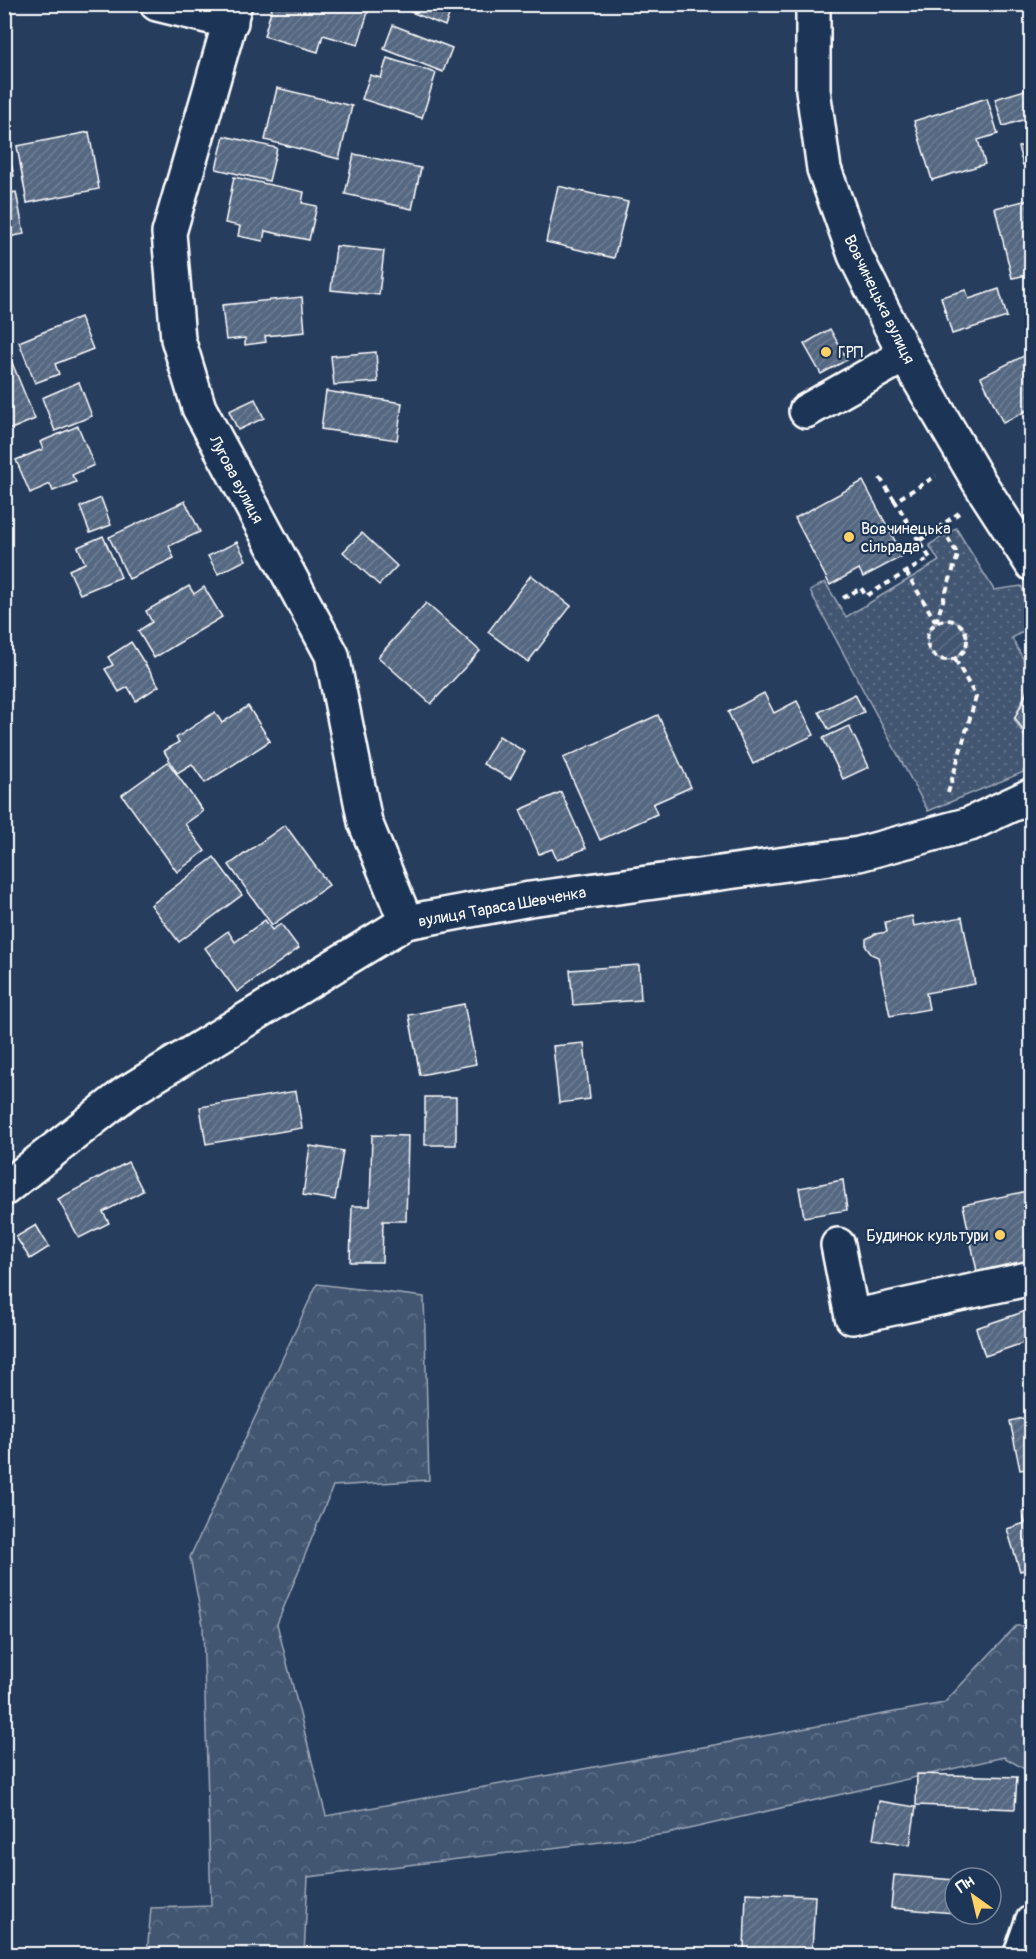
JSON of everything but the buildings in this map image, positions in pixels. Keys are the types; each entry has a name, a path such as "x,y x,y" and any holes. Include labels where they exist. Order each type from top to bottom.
{"street":[{"name":"Лугова вулиця","path":"156,4 233,13 169,233 178,339 199,408 332,655 365,822 406,922"},
{"name":"Вовчинецька вулиця","path":"813,4 813,90 824,169 855,255 905,355 972,470 1032,564"},
{"path":"806,411 905,355"},
{"name":"вулиця Тараса Шевченка","path":"4,1189 126,1093 406,922 530,899 858,854 970,824 1032,795"},
{"path":"838,1245 852,1317 1032,1278"},
{"path":"1021,1954 1032,1922"}],"path":[{"path":"895,501 972,470"},
{"path":"919,541 957,516 972,470"},
{"path":"843,598 861,588 866,596 930,558 880,478"},
{"path":"936,622 943,620 955,622 965,631 967,637 965,650 955,659 936,658 927,647 928,633 936,622 958,555 941,527"},
{"path":"906,572 936,622"},
{"path":"938,832 976,697 955,659"}],"green space":[{"path":"956,528 994,590 1021,586 1031,604 1031,627 1012,638 1031,674 1031,680 1014,719 1028,742 1031,740 1031,769 928,811 810,591 825,582 846,617 939,561 929,545"},
{"path":"947,620 955,621 961,626 966,632 966,648 961,654 955,659 947,660 939,659 933,654 928,648 927,640 928,632 933,626 939,621"},
{"path":"317,1284 424,1297 429,1480 333,1486 277,1624 326,1816 944,1703 1016,1626 1031,1626 1031,1773 1004,1757 667,1834 308,1877 304,1954 147,1954 151,1908 211,1906 203,1625 190,1557"}],"place":[{"name":"ГРП","path":"826,352"},
{"name":"Вовчинецька сільрада","path":"849,537"},
{"name":"Будинок культури","path":"1000,1235"}]}
